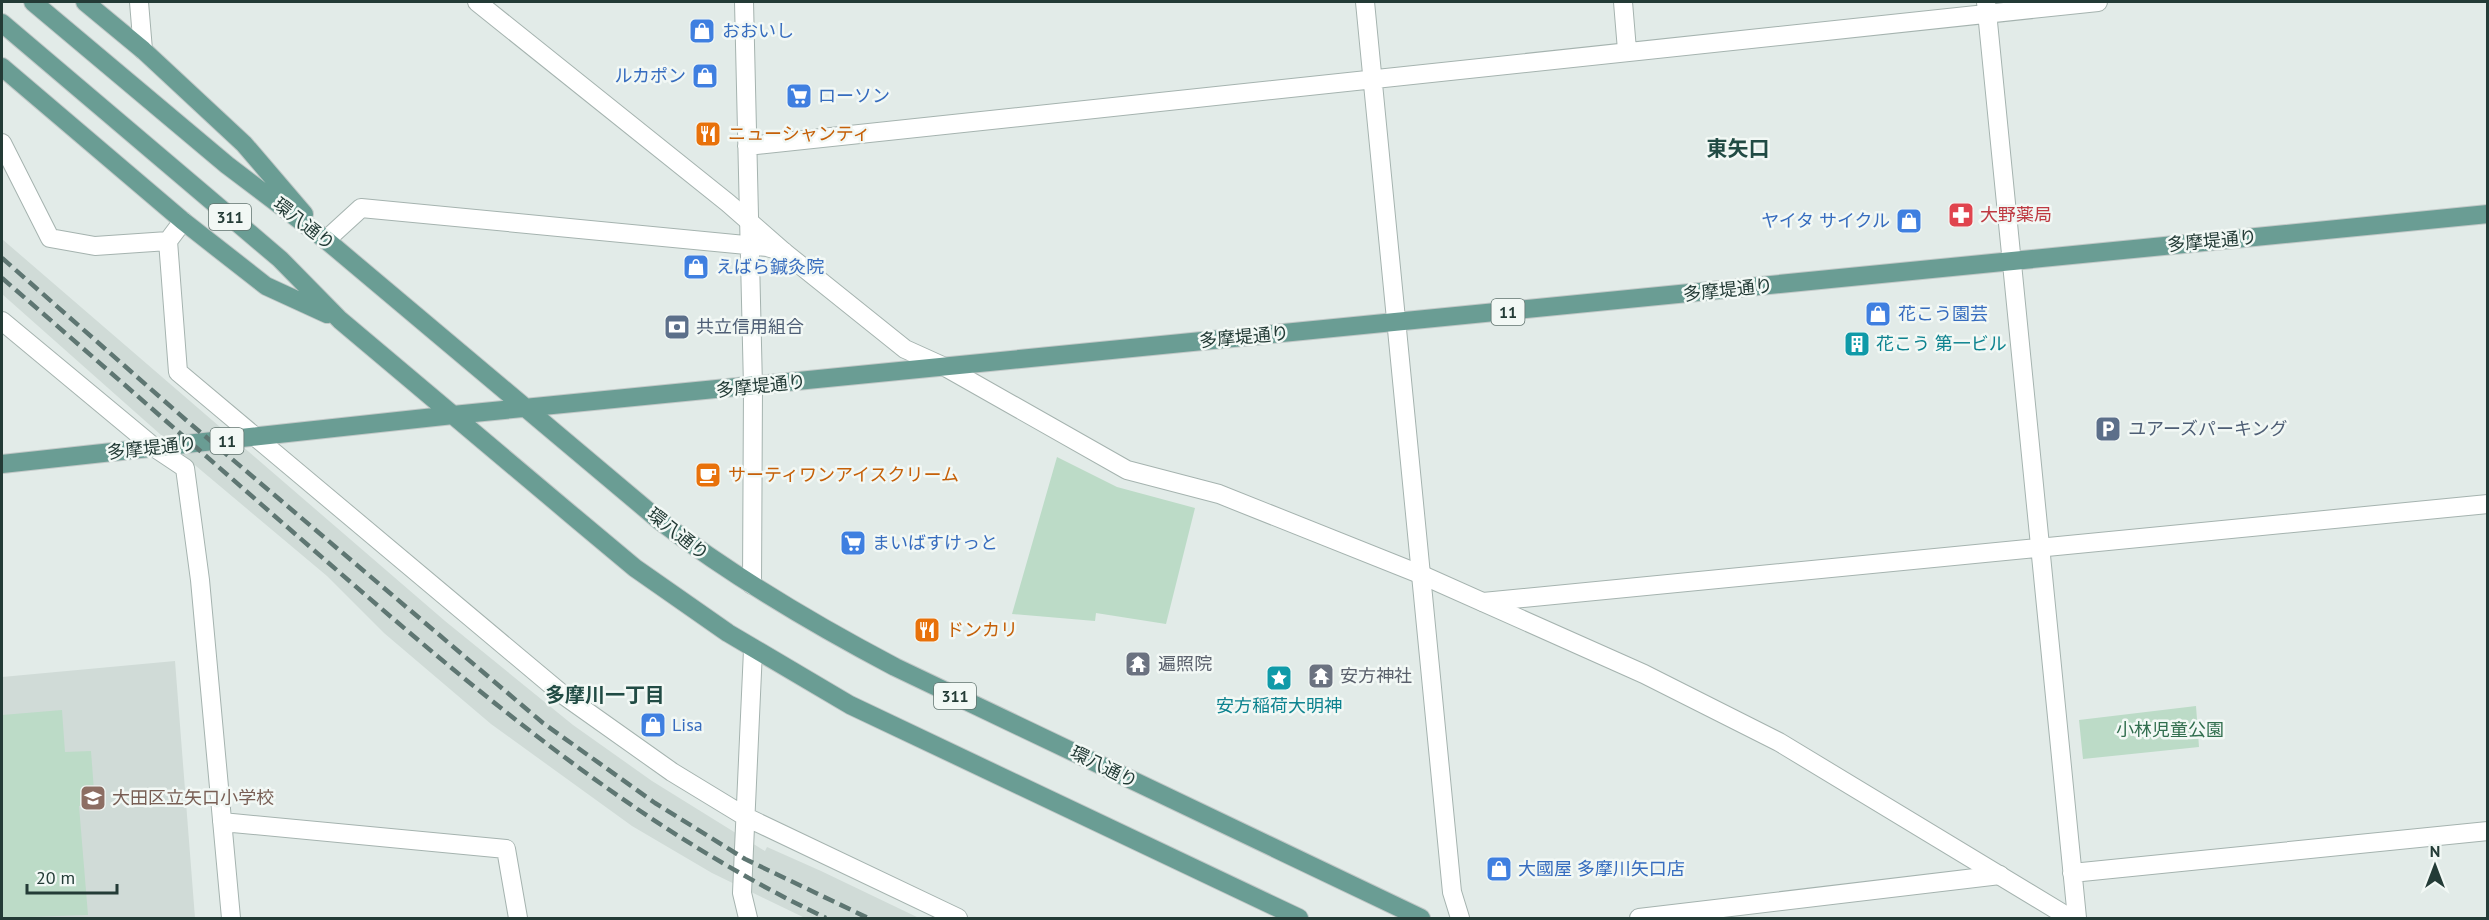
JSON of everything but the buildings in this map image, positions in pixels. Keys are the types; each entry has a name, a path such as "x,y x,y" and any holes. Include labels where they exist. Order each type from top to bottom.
{"main road":[{"name":"環八通り","path":"33,2 227,165 326,240 660,521 713,562 821,628 895,667 1421,918"},
{"path":"85,2 143,50 244,144 326,240"},
{"name":"311","path":"2,23 279,259 340,320 635,568 753,650 850,705 1299,918"},
{"path":"2,67 183,221 266,286 340,320"},
{"name":"多摩堤通り","path":"2,464 453,415 528,410 2010,259 2487,214"}],"street":[{"path":"139,2 143,50"},
{"path":"477,2 749,220 784,252 905,349 947,368 1127,470 1219,494 1422,575 1644,674 1779,742 2070,918"},
{"path":"744,2 753,387 752,585"},
{"path":"1365,2 1452,892 1460,918"},
{"path":"1623,2 1627,50"},
{"path":"747,146 1627,50 1986,7 2098,2"},
{"path":"1986,7 2038,548 2077,918"},
{"path":"2,143 50,238 95,246 168,242"},
{"path":"326,240 361,208 749,246 784,252"},
{"path":"183,221 168,242 178,372 562,694 672,772 746,817 958,918"},
{"path":"2,321 155,448 185,468 200,580 231,918"},
{"path":"1483,602 2487,504"},
{"path":"748,918 742,892 753,650"},
{"path":"222,822 506,849 518,918"},
{"path":"2072,873 2487,831"},
{"path":"1640,918 2000,875"}],"shaded area":[{"path":"2,239 445,621 573,725 652,781 765,851 767,847 919,918 805,918 712,873 632,826 491,724 384,633 327,576 196,466 2,294"},
{"name":"大田区立矢口小学校","path":"175,661 195,918 2,918 2,677"}],"green space":[{"path":"1057,457 1117,487 1195,508 1166,624 1096,613 1095,621 1012,614"},
{"name":"小林児童公園","path":"2196,706 2199,747 2083,759 2079,720"},
{"path":"62,710 65,752 91,751 95,804 79,806 88,915 2,918 2,715"}],"railway":[{"path":"2,258 186,420 543,723 655,803 745,859 868,918"},
{"path":"2,278 396,621 512,717 571,762 694,846 759,884 826,918"}],"place":[{"name":"おおいし","path":"702,31"},
{"name":"ルカポン","path":"705,76"},
{"name":"ローソン","path":"799,96"},
{"name":"ニューシャンティ","path":"708,134"},
{"name":"大野薬局","path":"1961,215"},
{"name":"ヤイタ サイクル","path":"1909,221"},
{"name":"えばら鍼灸院","path":"696,267"},
{"name":"花こう園芸","path":"1878,314"},
{"name":"共立信用組合","path":"677,327"},
{"name":"花こう 第一ビル","path":"1857,344"},
{"name":"ユアーズパーキング","path":"2108,429"},
{"name":"サーティワンアイスクリーム","path":"708,475"},
{"name":"まいばすけっと","path":"853,543"},
{"name":"ドンカリ","path":"927,630"},
{"name":"遍照院","path":"1138,664"},
{"name":"安方神社","path":"1321,676"},
{"name":"安方稲荷大明神","path":"1279,678"},
{"name":"Lisa","path":"653,725"},
{"name":"大田区立矢口小学校","path":"93,798"},
{"name":"大國屋 多摩川矢口店","path":"1499,869"}],"district":[{"name":"東矢口","path":"1738,149"},
{"name":"多摩川一丁目","path":"605,695"}]}
